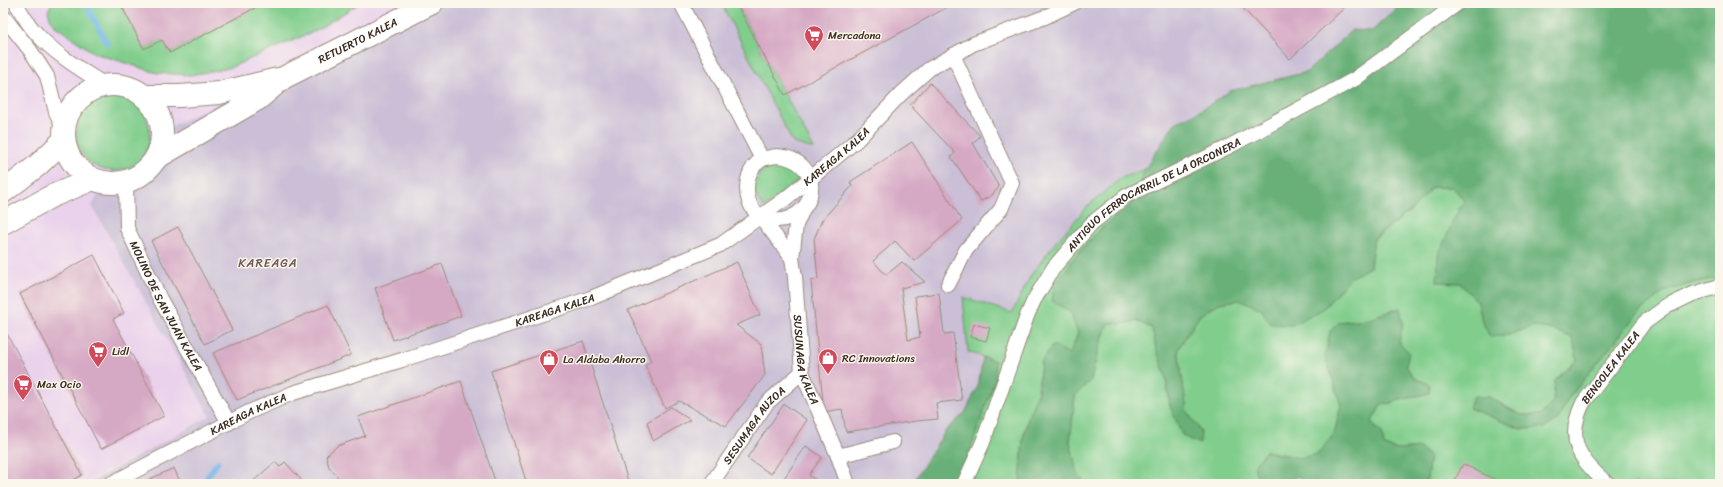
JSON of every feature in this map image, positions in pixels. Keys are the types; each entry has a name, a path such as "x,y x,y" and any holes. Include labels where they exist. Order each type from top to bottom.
{"main road":[{"name":"RETUERTO KALEA","path":"283,78 407,9 432,3"},
{"path":"146,96 180,96 219,93 283,78"},
{"path":"156,158 162,142 162,126 157,110 146,96 134,89 120,85 105,85 90,90 78,100 68,112 64,134 69,156 79,170 92,179 109,184 126,182 143,173 156,158 258,99 283,78"},
{"path":"3,192 38,164 64,134"},
{"path":"3,223 50,197 92,179"}],"street":[{"path":"16,3 28,23 56,52 105,85"},
{"path":"681,3 762,160"},
{"name":"KAREAGA KALEA","path":"110,484 229,423 293,393 402,360 591,298 720,245 810,179 858,139 901,94 929,69 973,44 1045,17 1074,3"},
{"name":"ANTIGUO FERROCARRIL DE LA ORCONERA","path":"964,484 983,442 1034,300 1054,267 1092,223 1126,196 1228,147 1355,79 1458,3"},
{"path":"3,16 30,50 47,76 56,112 64,134"},
{"path":"948,285 966,250 1001,209 1012,183 953,55"},
{"path":"776,156 787,156 797,161 805,169 810,179 811,191 796,225 792,258 753,208 748,197 747,186 754,166 762,160 776,156"},
{"name":"MOLINO DE SAN JUAN KALEA","path":"126,182 127,228 160,298 229,423"},
{"path":"760,216 772,220 783,220 796,216 804,208"},
{"name":"SUSUNAGA KALEA","path":"792,258 795,277 802,372 838,456 848,484"},
{"name":"BENGOLEA KALEA","path":"1608,484 1588,467 1578,450 1574,432 1577,417 1583,403 1644,323 1666,307 1693,294 1720,286"},
{"name":"SESUMAGA AUZOA","path":"711,484 767,403 802,372"},
{"path":"838,456 893,442"}],"shaded area":[{"path":"3,3 429,3 92,206 211,416 84,484 3,484"},
{"path":"429,3 1402,3 1372,31 1352,30 1307,72 1230,91 1198,112 1175,123 1145,169 1121,178 1089,205 1056,242 1031,275 1012,313 968,352 983,357 978,386 965,413 947,429 912,484 87,484 210,416 92,206 123,149"}],"green space":[{"path":"52,3 120,3 144,49 162,40 170,53 264,3 360,3 315,31 229,68 190,75 157,73 94,53 55,26 48,11"},
{"path":"721,3 736,3 814,149 793,143"},
{"path":"1402,3 1720,3 1720,277 1689,284 1664,292 1640,311 1568,399 1558,420 1543,428 1521,429 1469,408 1474,396 1489,397 1521,415 1540,415 1553,402 1555,380 1577,360 1573,338 1553,330 1534,326 1508,335 1490,337 1482,321 1478,302 1460,283 1437,282 1438,256 1464,200 1453,187 1432,187 1413,209 1374,238 1370,267 1350,278 1323,309 1292,325 1271,324 1261,309 1241,300 1219,303 1200,315 1178,349 1187,412 1201,431 1200,444 1182,435 1170,406 1166,377 1156,348 1152,328 1136,321 1121,324 1108,323 1098,351 1091,380 1075,396 1070,442 1078,475 1087,484 1020,484 1023,439 1029,415 1038,392 1041,362 1053,345 1070,354 1078,333 1069,311 1052,301 1054,286 1074,258 1100,229 1130,206 1145,169 1175,123 1198,112 1230,91 1307,72 1352,30 1372,31"},
{"path":"106,97 120,97 134,103 144,113 150,127 148,148 144,155 134,165 120,171 106,171 92,165 82,155 76,141 76,127 82,113 92,103"},
{"path":"786,164 795,170 799,180 764,208 755,195 755,183 761,172 773,165"},
{"path":"1145,169 1130,206 1100,229 1074,258 1052,301 1069,311 1078,333 1070,354 1041,362 1038,392 1029,415 1023,439 1020,484 953,484 967,459 995,361 968,352 963,297 1012,313 1031,275 1056,242 1089,205 1121,178"},
{"path":"1432,187 1453,187 1464,200 1452,223 1437,282 1460,283 1478,302 1482,321 1508,335 1534,326 1553,330 1573,338 1577,360 1555,380 1553,402 1540,415 1521,415 1489,397 1474,396 1469,408 1521,429 1543,428 1558,420 1568,399 1640,311 1664,292 1689,284 1720,277 1720,484 1423,484 1427,479 1420,448 1398,450 1384,446 1382,433 1371,423 1381,405 1429,393 1429,384 1414,378 1406,366 1399,343 1403,323 1400,308 1366,319 1339,322 1334,384 1341,405 1334,434 1318,454 1299,458 1266,451 1257,478 1269,484 1087,484 1078,476 1070,442 1075,396 1091,380 1098,351 1108,323 1121,324 1136,321 1152,328 1156,348 1166,377 1170,406 1201,431 1187,412 1178,349 1200,315 1219,303 1241,300 1261,309 1271,324 1323,309 1350,278 1370,267 1374,239 1413,209"},
{"path":"1400,308 1403,323 1399,343 1409,352 1406,366 1414,378 1429,384 1429,393 1381,405 1371,423 1382,433 1384,446 1398,450 1420,448 1430,457 1427,479 1423,484 1306,484 1298,477 1273,483 1257,478 1254,466 1266,451 1299,458 1318,454 1334,434 1341,405 1325,356 1330,331 1339,322 1366,319"},
{"path":"983,357 995,361 995,380 967,459 953,484 912,484 947,429 965,413 978,386"}],"building":[{"path":"120,3 264,3 170,53 162,40 144,49"},
{"name":"Mercadona","path":"736,3 944,3 946,8 785,95"},
{"path":"1238,3 1337,3 1343,9 1290,59"},
{"path":"930,83 980,136 973,143 999,187 992,195 981,201 951,157 955,153 910,105"},
{"path":"912,142 962,220 914,261 895,241 873,261 886,275 902,262 925,282 901,288 908,340 920,337 915,296 939,293 944,334 953,333 962,400 936,403 938,419 846,432 842,409 824,412 811,281 818,279 814,239 822,220 852,186 850,182"},
{"path":"178,227 232,330 205,344 151,241"},
{"name":"Lidl","path":"94,255 124,313 113,319 164,416 101,449 20,294"},
{"path":"737,262 760,315 736,325 761,344 765,375 726,426 679,401 665,408 645,365 651,361 628,310"},
{"path":"442,264 461,316 393,340 375,288"},
{"path":"328,305 351,355 237,400 213,353"},
{"path":"974,324 990,328 986,341 970,337"},
{"name":"Max Ocio","path":"3,326 82,475 66,484 3,484"},
{"path":"583,341 629,484 527,484 491,371"},
{"path":"461,381 496,484 344,484 329,467 326,456 337,446 365,436 358,417"},
{"path":"784,404 807,420 771,474 747,458"},
{"path":"671,407 690,420 653,441 647,422"},
{"path":"806,446 822,457 809,475 821,484 780,484"},
{"path":"275,462 280,467 285,462 305,484 250,484"},
{"path":"1463,464 1500,482 1499,484 1463,484 1455,480"},
{"path":"174,468 181,484 139,484"}],"waterway":[{"path":"85,3 107,43"},
{"path":"202,484 218,462"}],"place":[{"name":"Mercadona","path":"814,52"},
{"name":"Lidl","path":"98,368"},
{"name":"RC Innovations","path":"828,375"},
{"name":"La Aldaba Ahorro","path":"549,376"},
{"name":"Max Ocio","path":"23,401"}],"district":[{"name":"KAREAGA","path":"268,263"}]}
